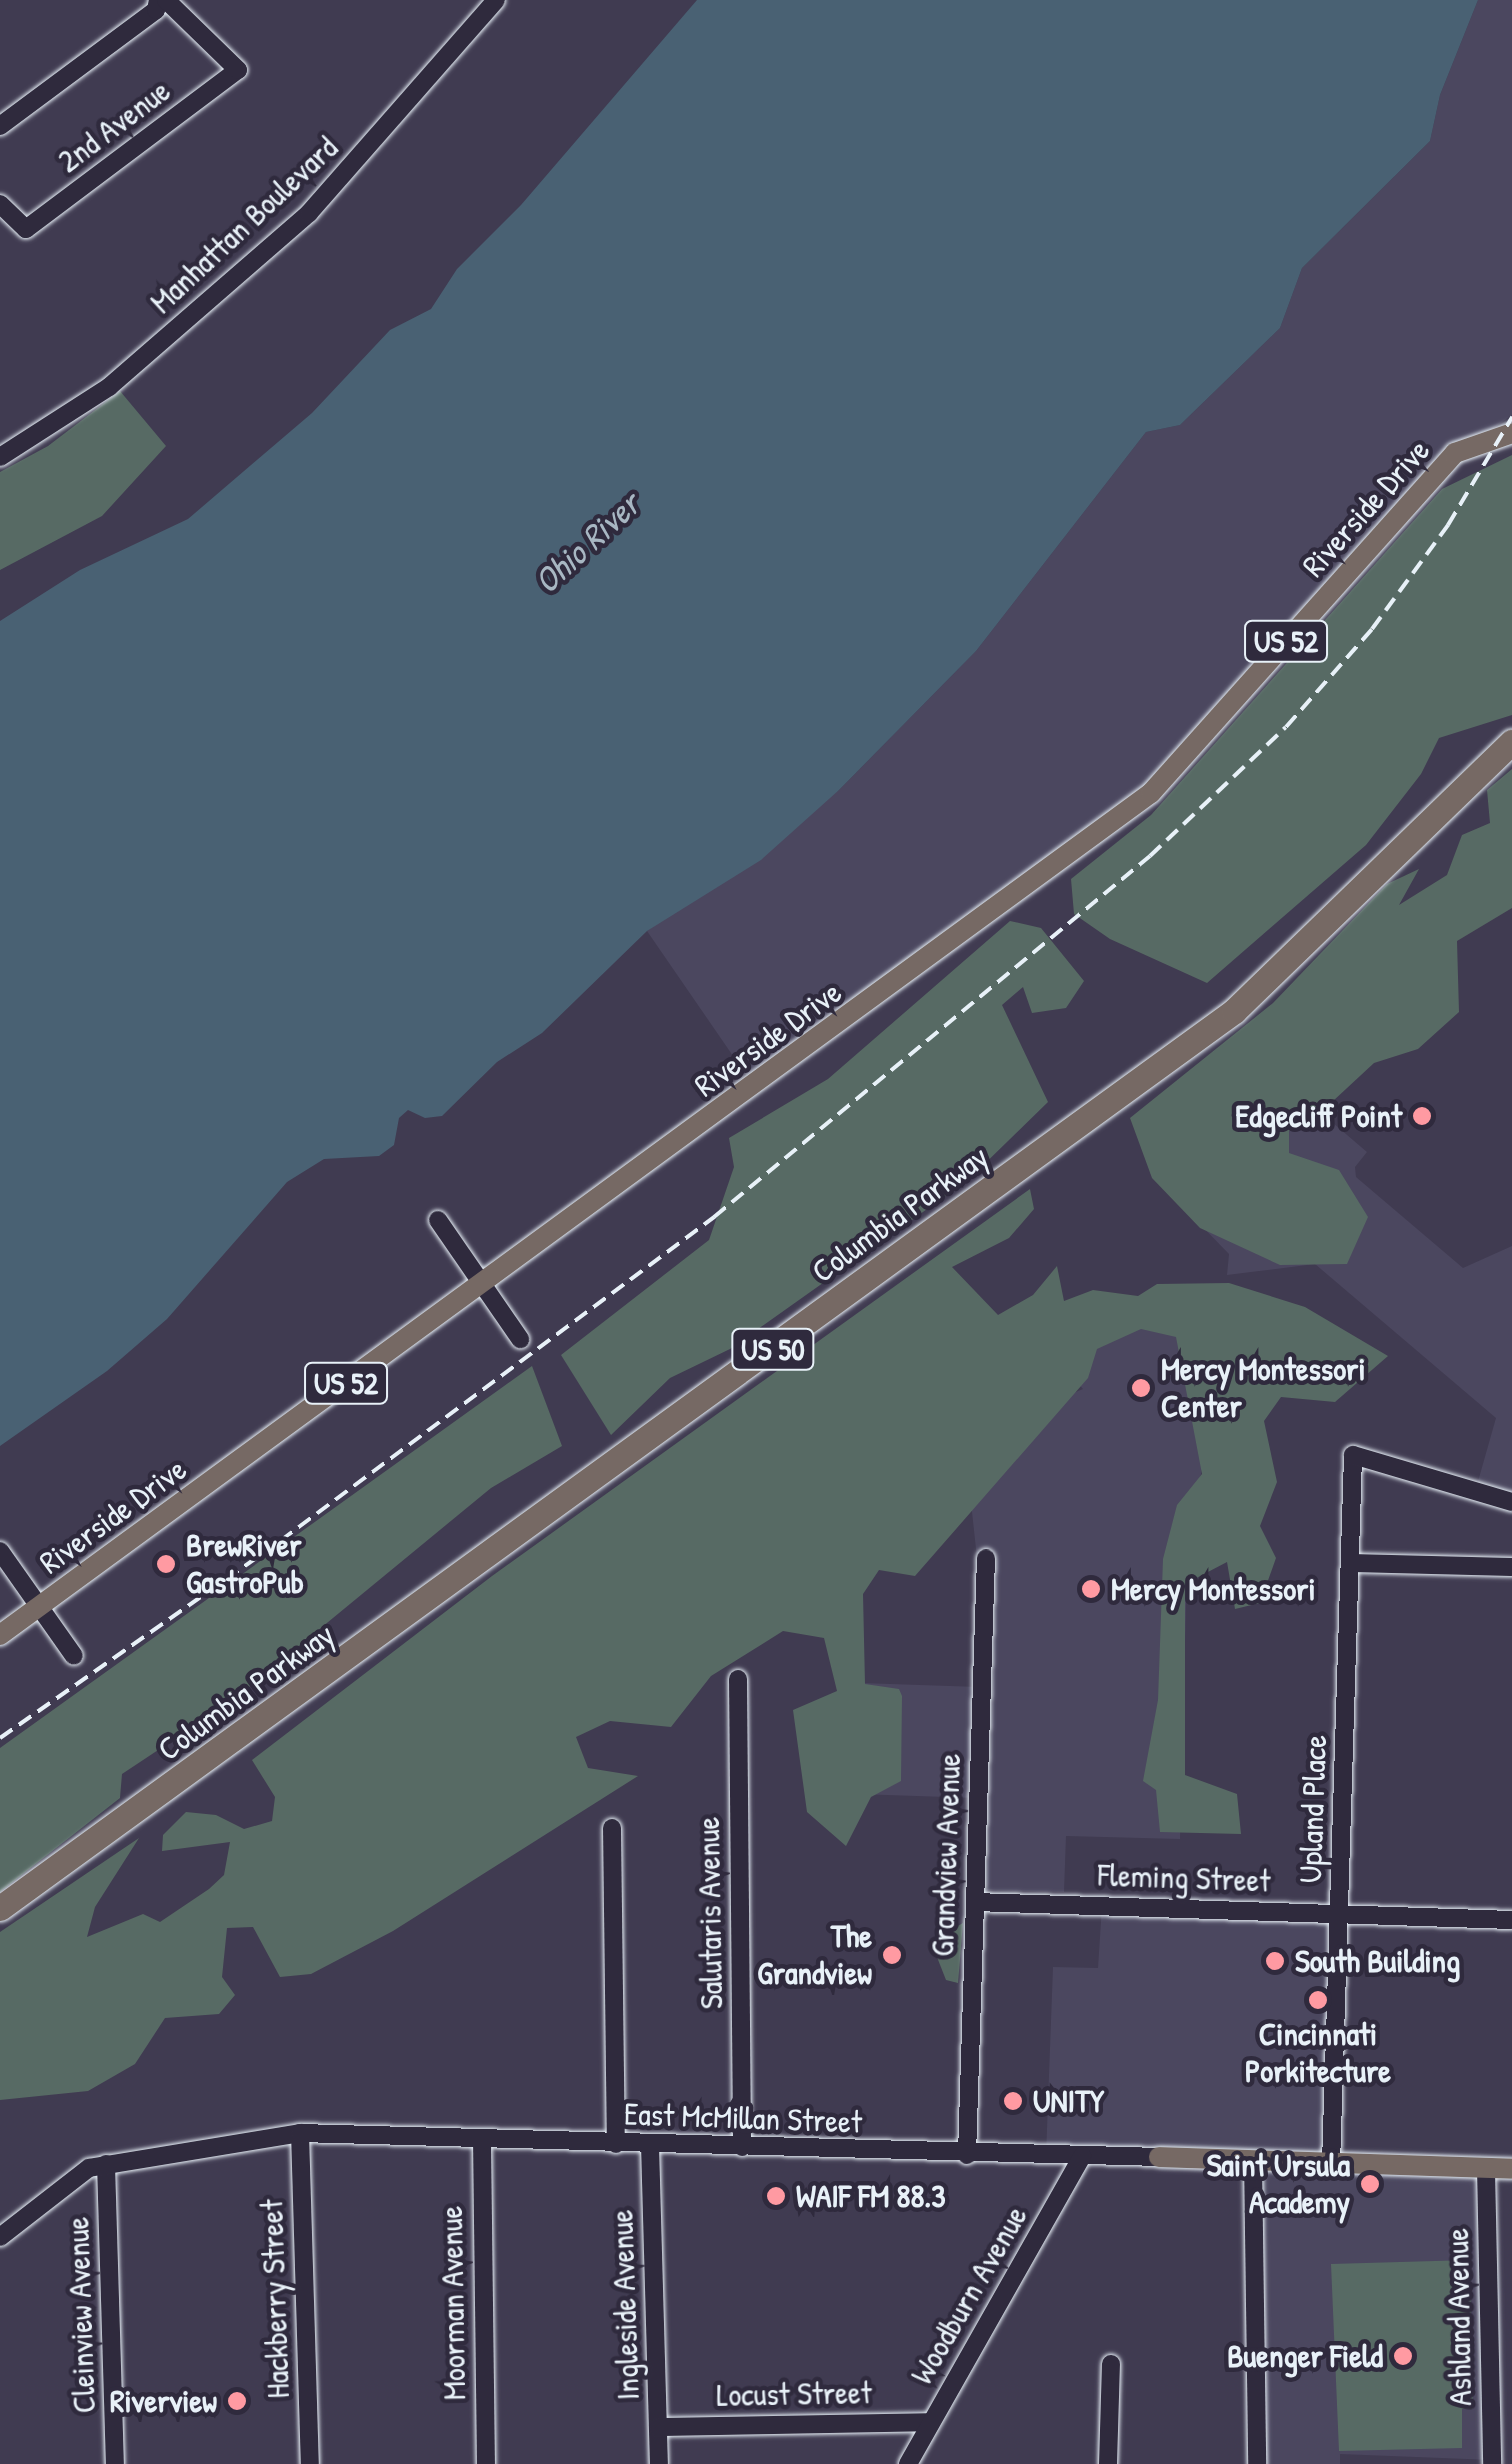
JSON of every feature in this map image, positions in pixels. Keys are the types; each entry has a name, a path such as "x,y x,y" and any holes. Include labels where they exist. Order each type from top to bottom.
{"highway":[{"name":"Columbia Parkway","path":"0,1908 1234,1011 1510,744"}],"main road":[{"name":"Riverside Drive","path":"0,1634 1151,793 1455,453 1512,433"},
{"name":"East McMillan Street","path":"1159,2158 1512,2169"}],"street":[{"path":"0,126 156,10 158,0"},
{"name":"2nd Avenue","path":"0,204 26,230 238,70 166,0"},
{"name":"Manhattan Boulevard","path":"0,456 109,387 309,213 496,0"},
{"path":"438,1220 520,1339"},
{"name":"Upland Place","path":"1331,2164 1353,1456 1512,1502"},
{"path":"0,1551 74,1656"},
{"name":"Grandview Avenue","path":"967,2154 986,1558"},
{"path":"1350,1563 1512,1567"},
{"name":"Salutaris Avenue","path":"738,1678 742,2147"},
{"path":"612,1828 616,2144"},
{"name":"Fleming Street","path":"975,1902 1512,1920"},
{"name":"East McMillan Street","path":"0,2238 74,2178 106,2164 300,2133 1159,2158"},
{"name":"Hackberry Street","path":"300,2133 310,2464"},
{"name":"Moorman Avenue","path":"482,2140 486,2464"},
{"name":"Ingleside Avenue","path":"650,2145 659,2464"},
{"name":"Woodburn Avenue","path":"908,2464 1082,2156"},
{"path":"1253,2161 1257,2464"},
{"name":"Cleinview Avenue","path":"106,2164 115,2464"},
{"name":"Ashland Avenue","path":"1486,2169 1492,2464"},
{"path":"1108,2464 1111,2364"},
{"name":"Locust Street","path":"658,2426 931,2422"}],"shaded area":[{"path":"1478,0 1512,0 1512,415 1472,443 1151,793 753,1085 647,931 839,790 976,651 1146,432 1180,425 1280,328 1302,268 1430,141 1440,95"},
{"path":"1237,1041 1367,1152 1355,1167 1356,1177 1463,1268 1512,1246 1512,1495 1477,1485 1496,1418 1315,1264 1227,1275 1229,1254 1150,1173 1174,1154"},
{"name":"Mercy Montessori","path":"1149,1324 1224,1324 1187,1565 1180,1839 1066,1836 1064,1892 987,1890 997,1560 977,1558 964,1438 1083,1389 1076,1381 1097,1337"},
{"path":"861,1683 972,1687 968,1798 857,1794"},
{"name":"Saint Ursula Academy","path":"1102,1906 1340,1913 1331,2163 1486,2169 1492,2460 1340,2454 1340,2464 1257,2464 1253,2161 1046,2156 1053,1967 1098,1968"}],"green space":[{"path":"120,391 166,446 102,516 0,570 0,472 48,446"},
{"path":"1512,455 1512,715 1439,738 1421,774 1366,845 1207,983 1110,939 1074,914 1071,879 1151,815 1442,489"},
{"path":"1512,769 1512,908 1457,941 1459,1012 1418,1049 1374,1063 1305,1127 1289,1131 1289,1153 1339,1170 1368,1217 1347,1264 1280,1265 1200,1228 1152,1178 1130,1118 1273,1003 1387,884 1419,869 1399,905 1447,875 1462,835 1490,823 1487,790"},
{"path":"1010,921 1041,928 1084,981 1066,1008 1032,1013 1023,987 1002,1005 1048,1102 968,1180 730,1349 670,1378 611,1435 561,1355 709,1240 734,1167 729,1138 828,1079"},
{"path":"1030,1189 1034,1209 1009,1238 952,1267 998,1315 1033,1295 1057,1266 1064,1301 1093,1290 1138,1296 1157,1284 1229,1283 1305,1307 1388,1356 1335,1402 1281,1397 1264,1421 1277,1482 1260,1526 1276,1558 1260,1603 1235,1609 1227,1562 1185,1584 1185,1775 1237,1794 1241,1834 1160,1832 1156,1790 1143,1781 1158,1700 1163,1559 1177,1505 1202,1474 1176,1337 1141,1329 1097,1349 1088,1378 915,1576 879,1570 863,1594 865,1684 899,1689 902,1696 901,1781 871,1797 846,1846 807,1812 793,1710 837,1691 824,1638 783,1631 711,1676 671,1727 610,1721 576,1737 588,1768 638,1776 393,1931 311,1974 280,1977 253,1927 227,1928 222,1977 235,1995 219,2014 165,2018 135,2064 88,2091 0,2100 0,1932 139,1838 95,1907 87,1937 143,1914 160,1922 209,1889 224,1875 230,1842 162,1851 163,1835 186,1812 216,1815 244,1829 272,1821 275,1797 252,1760 492,1576"},
{"path":"532,1366 562,1446 491,1488 232,1701 122,1774 120,1798 0,1892 0,1748"},
{"path":"963,1923 958,1983 946,1980 935,1952 940,1936"},
{"name":"Buenger Field","path":"1470,2260 1473,2409 1462,2409 1462,2448 1339,2451 1331,2264"}],"water":[{"name":"Ohio River","path":"697,0 1478,0 1440,95 1430,141 1302,268 1280,328 1180,425 1146,432 976,651 839,790 761,860 647,931 542,1033 497,1062 442,1116 425,1118 408,1110 399,1118 394,1145 379,1156 324,1159 287,1182 167,1319 107,1371 0,1446 0,621 80,570 188,519 312,413 390,330 431,309 457,269 521,205"}],"railway":[{"path":"0,1738 280,1541 714,1217 1150,856 1286,727 1372,629 1448,525 1512,417"}],"place":[{"name":"Edgecliff Point","path":"1422,1116"},
{"name":"Mercy Montessori Center","path":"1141,1388"},
{"name":"BrewRiver GastroPub","path":"166,1564"},
{"name":"Mercy Montessori","path":"1091,1589"},
{"name":"The Grandview","path":"892,1955"},
{"name":"South Building","path":"1275,1961"},
{"name":"Cincinnati Porkitecture","path":"1318,2000"},
{"name":"UNITY","path":"1013,2101"},
{"name":"Saint Ursula Academy","path":"1370,2184"},
{"name":"WAIF FM 88.3","path":"776,2196"},
{"name":"Buenger Field","path":"1403,2356"},
{"name":"Riverview","path":"237,2401"}]}
